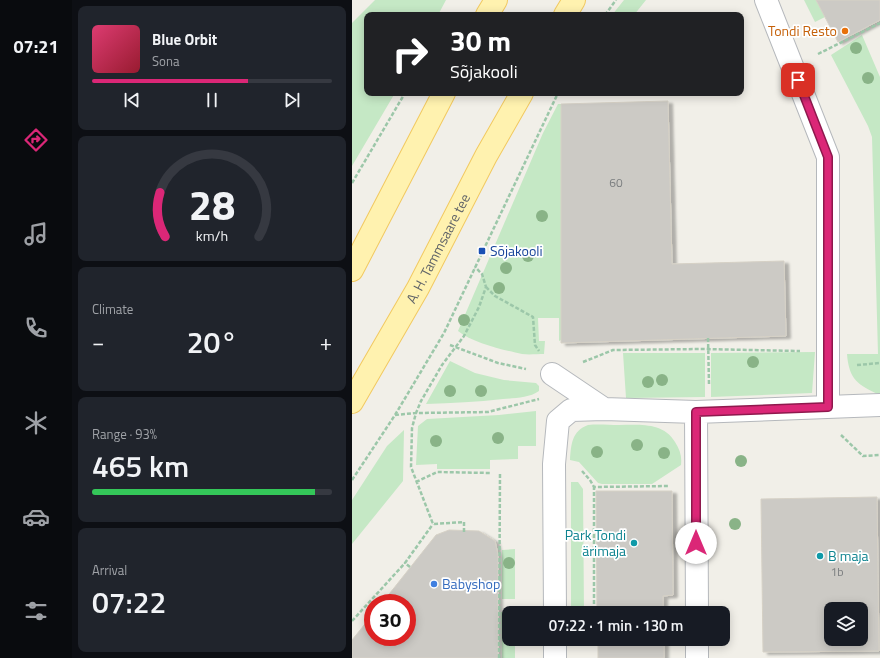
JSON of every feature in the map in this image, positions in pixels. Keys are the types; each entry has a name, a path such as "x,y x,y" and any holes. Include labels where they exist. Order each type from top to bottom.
{"main road":[{"path":"489,12 496,0"},
{"path":"567,12 574,0"},
{"path":"352,270 442,96"},
{"name":"A. H. Tammsaare tee","path":"352,402 418,288 486,156 520,96"}],"street":[{"path":"566,12 571,0"},
{"path":"766,0 828,157 828,407"},
{"path":"552,374 604,408"},
{"path":"555,606 554,464 558,421 571,410 604,408 703,412 880,405"},
{"path":"697,606 703,412"},
{"path":"555,646 555,658"},
{"path":"697,646 697,658"}],"path":[{"path":"607,12 616,0"},
{"path":"828,49 880,23"},
{"path":"352,183 403,96"},
{"path":"352,480 395,415 444,333 557,96"},
{"path":"395,415 416,413 488,412 549,397 552,374 535,345 533,317 495,296 486,287 482,274 475,267"},
{"path":"433,524 411,467 412,428 416,413 442,364 467,331 479,307 486,287"},
{"path":"703,412 708,338"},
{"path":"450,345 498,363 552,374 613,350 708,349 806,352"},
{"path":"854,365 880,363"},
{"path":"841,435 863,456 880,455"},
{"path":"582,470 594,487 594,604"},
{"path":"416,482 437,472 491,473"},
{"path":"499,658 500,473"},
{"path":"594,487 676,486"},
{"path":"433,524 464,522 464,532"},
{"path":"352,621 405,563 433,524"},
{"path":"405,563 410,568"}],"green space":[{"path":"375,0 446,0 440,12 364,12 364,96 393,96 352,166 352,23"},
{"path":"624,0 646,0 636,12 614,12"},
{"path":"804,0 816,0 825,17 815,22"},
{"path":"862,35 880,77 880,395 866,388 856,380 850,370 847,354 878,354 872,137 868,126 831,55"},
{"path":"558,104 561,104 561,340 559,341 559,318 538,318 539,341 545,341 544,354 522,354 480,342 458,331 543,133"},
{"path":"815,352 812,393 711,397 711,353"},
{"path":"623,353 705,353 705,397 626,398"},
{"path":"450,361 475,373 504,380 536,383 539,386 539,391 531,395 517,398 426,404"},
{"path":"536,411 536,446 518,446 518,459 490,460 490,469 437,469 437,464 416,465 418,426 427,419 499,415"},
{"path":"588,425 642,425 664,431 675,442 678,448 681,465 652,484 598,483 579,462 570,460 573,439 579,431"},
{"path":"404,430 403,481 352,544 352,500 387,446"},
{"path":"571,482 578,482 583,489 584,606 571,606"},
{"path":"515,549 515,599 502,599 502,550"},
{"path":"501,612 502,646 515,646 515,658 502,658"}],"building":[{"name":"Tondi Resto","path":"816,0 880,0 880,20 838,42"},
{"path":"668,101 672,264 784,261 786,336 561,343 561,104"},
{"name":"Park Tondi ärimaja","path":"596,491 672,491 673,595 663,596 663,606 597,606"},
{"name":"B maja","path":"877,497 879,651 763,652 761,499"},
{"path":"449,530 479,531 495,541 498,555 498,658 352,658 352,640 364,625 364,646 416,646 416,594 389,594 436,535"},
{"path":"598,646 664,646 664,658 598,658"}],"place":[{"name":"Tondi Resto","path":"845,31"},
{"name":"Sõjakooli","path":"482,251"},
{"name":"Park Tondi ärimaja","path":"634,543"},
{"name":"B maja","path":"820,556"},
{"name":"Babyshop","path":"434,584"}],"route":[{"path":"696,543 696,412 828,407 828,157 798,80"}]}
